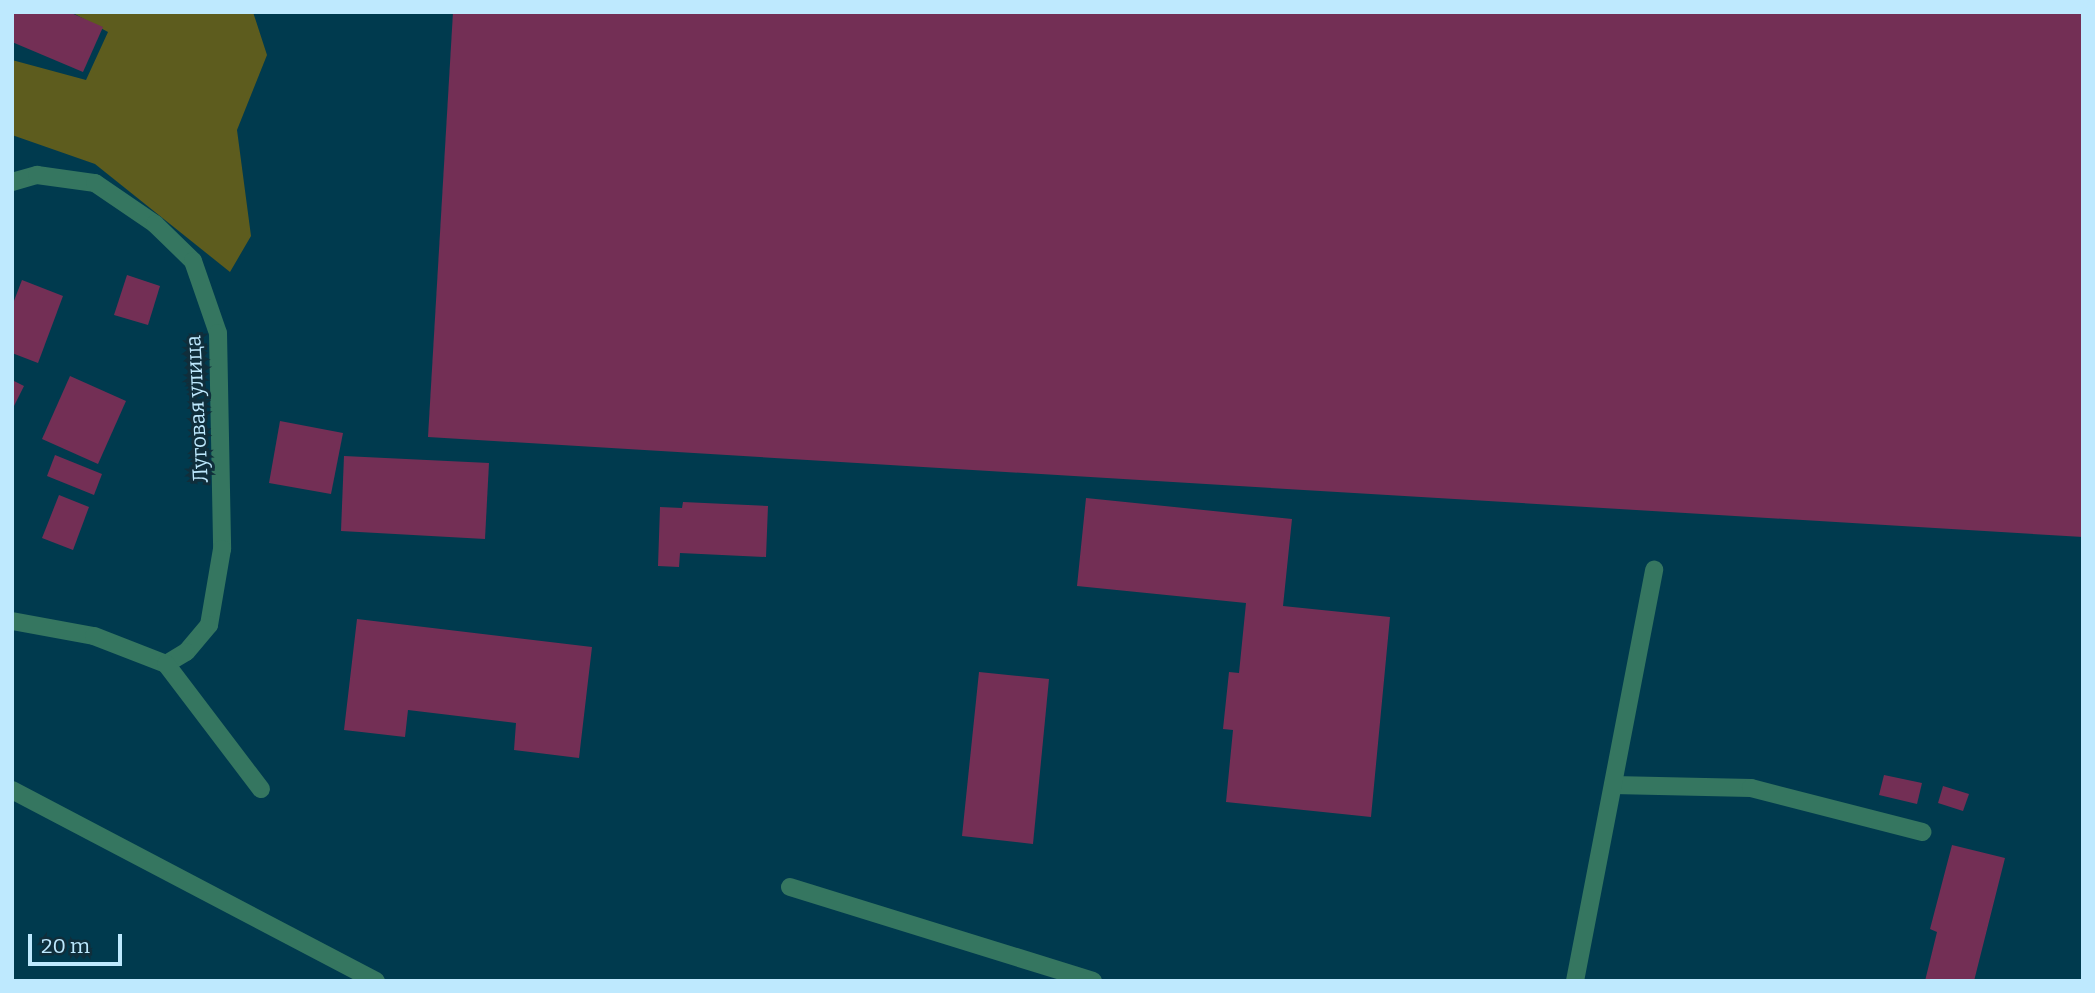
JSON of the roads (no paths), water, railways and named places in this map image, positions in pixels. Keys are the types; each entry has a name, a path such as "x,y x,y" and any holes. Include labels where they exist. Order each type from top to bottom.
{"street":[{"name":"Луговая улица","path":"12,182 37,175 95,183 155,224 193,261 218,332 222,549 209,625 186,652 166,664"},
{"path":"1575,981 1654,570"},
{"path":"12,621 94,636 166,664 261,789"},
{"path":"1612,785 1751,788 1922,832"},
{"path":"12,790 376,981"},
{"path":"790,887 1093,981"}]}
